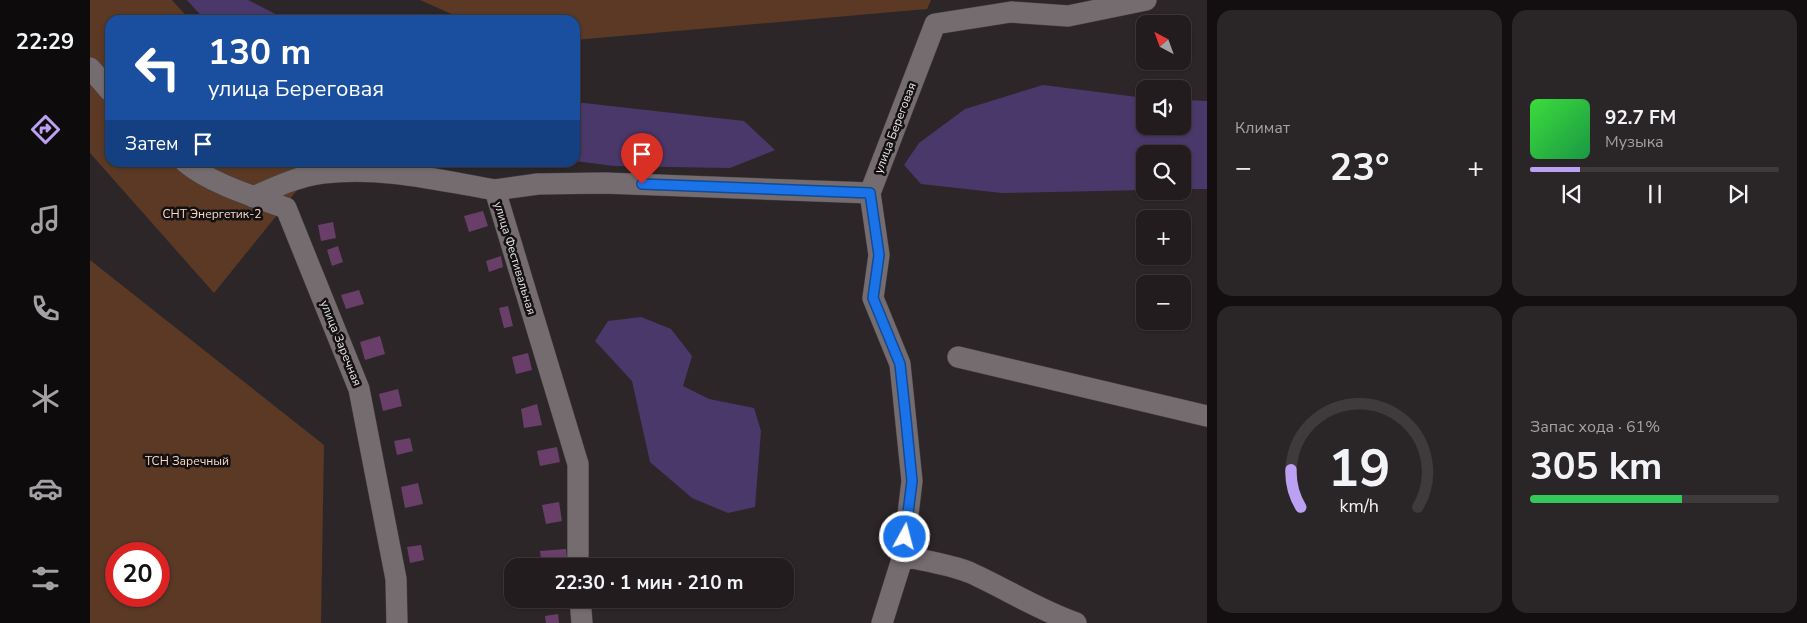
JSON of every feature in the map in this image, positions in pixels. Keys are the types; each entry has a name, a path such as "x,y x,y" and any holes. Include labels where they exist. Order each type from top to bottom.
{"street":[{"name":"улица Береговая","path":"870,193 935,24 1011,12 1068,16 1146,0"},
{"path":"90,68 105,85"},
{"name":"улица Заречная","path":"191,167 253,197 286,208 359,389 396,579 397,623"},
{"name":"улица Фестивальная","path":"253,197 284,183 331,173 393,172 495,190 578,464 578,558"},
{"path":"495,190 538,184 604,183 870,193 879,255 873,298 900,364 912,481 903,556 882,623"},
{"path":"958,357 1207,416"},
{"path":"903,556 970,573 1076,623"},
{"path":"581,608 582,623"}],"green space":[{"name":"СНТ Энергетик-2","path":"90,0 172,0 186,15 105,15 105,167 316,167 214,293 90,153"},
{"path":"420,0 931,0 927,9 580,40 580,15 454,15"},
{"name":"ТСН Заречный","path":"90,260 324,445 321,623 90,623"}],"shaded area":[{"path":"187,0 248,0 277,15 200,15"},
{"path":"1043,85 1136,97 1136,135 1191,135 1191,100 1207,101 1207,189 1191,189 1191,145 1136,145 1136,190 1002,193 921,184 904,165 919,143 965,109"},
{"path":"580,103 744,121 775,150 730,168 614,166 580,162"},
{"path":"641,317 671,329 692,356 683,386 709,399 754,408 761,431 755,507 728,513 692,498 650,462 632,381 595,341 608,321"}],"building":[{"path":"483,211 488,226 469,232 464,216"},
{"path":"333,222 336,238 321,241 318,225"},
{"path":"338,246 343,262 332,266 327,250"},
{"path":"501,256 503,267 489,272 486,261"},
{"path":"359,290 364,304 346,309 341,295"},
{"path":"508,306 513,326 504,328 499,308"},
{"path":"380,336 385,354 365,360 360,342"},
{"path":"528,353 532,370 516,374 512,357"},
{"path":"398,389 402,406 383,411 379,394"},
{"path":"537,404 542,425 524,428 521,409"},
{"path":"410,438 413,451 397,455 394,441"},
{"path":"557,447 560,462 540,466 537,451"},
{"path":"418,483 423,504 405,508 401,487"},
{"path":"559,502 562,521 546,524 542,505"},
{"path":"421,545 424,560 410,563 407,547"},
{"path":"566,549 567,558 541,558 540,551"},
{"path":"558,614 559,623 546,623 545,616"}],"route":[{"path":"642,184 870,193 879,255 873,298 900,364 906,420 912,481 905,537"}]}
